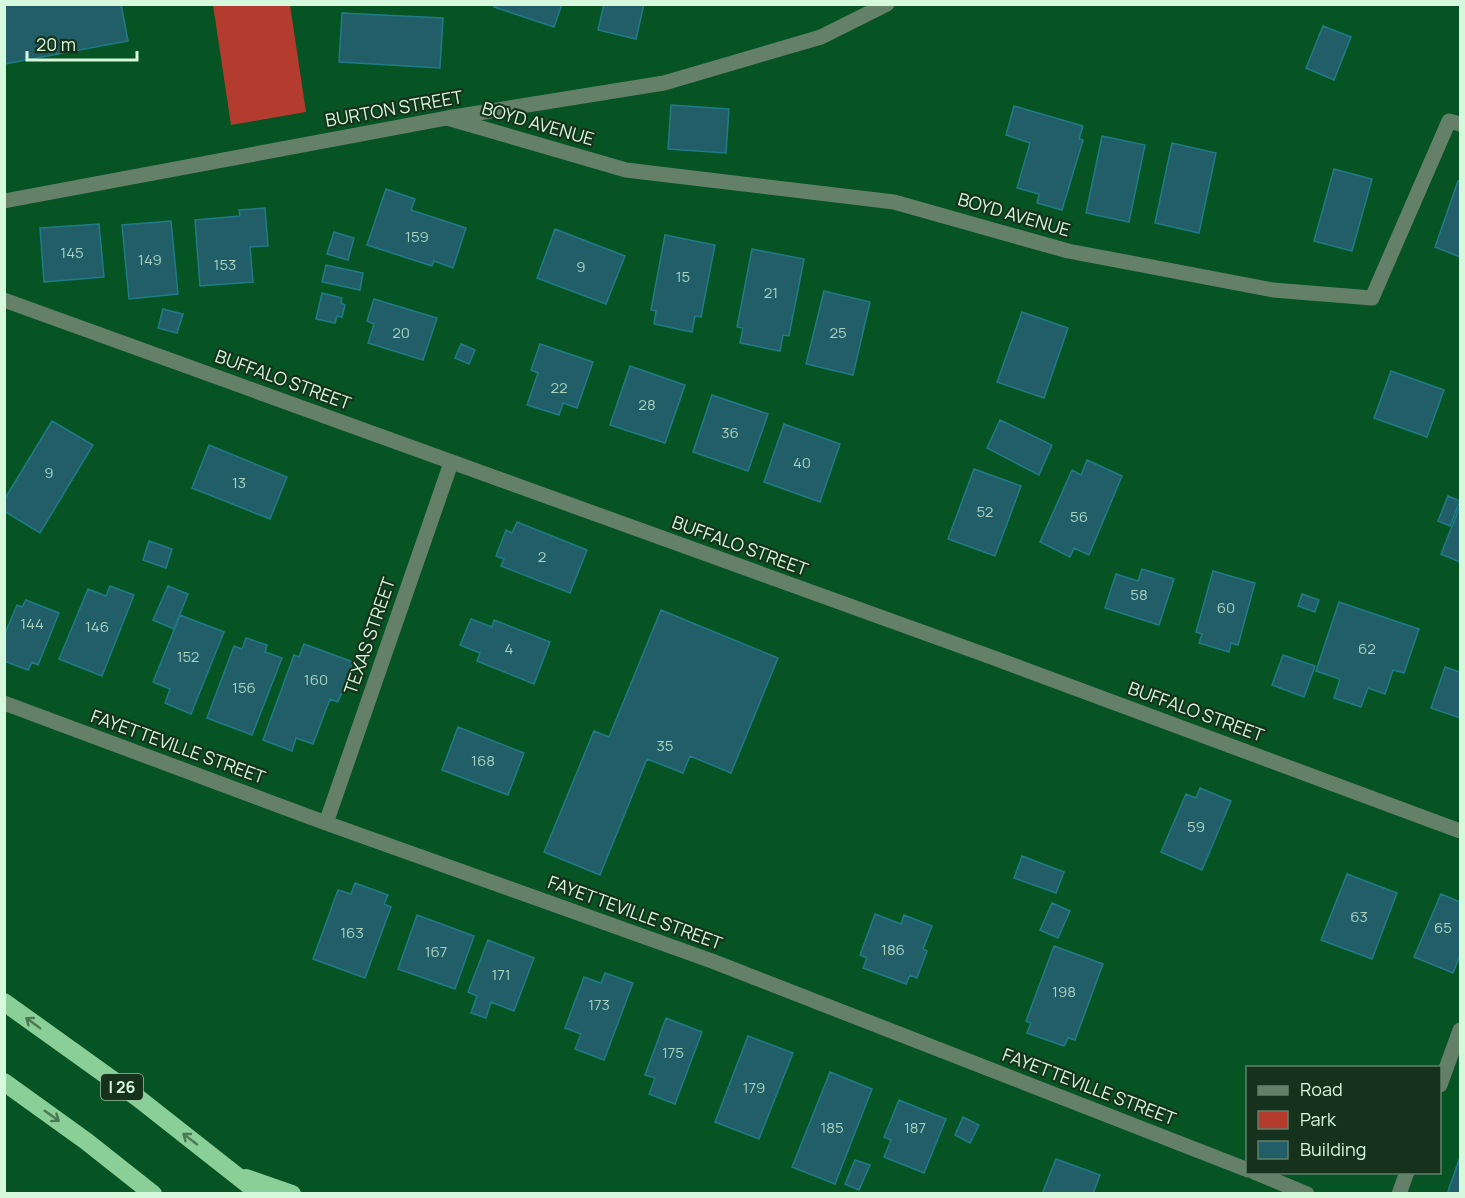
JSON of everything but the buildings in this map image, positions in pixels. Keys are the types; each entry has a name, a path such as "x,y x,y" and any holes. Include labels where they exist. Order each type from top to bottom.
{"highway":[{"name":"I 26","path":"4,1002 138,1098 260,1194"},
{"path":"4,1082 86,1141 153,1194"},
{"path":"236,1174 292,1194"}],"street":[{"name":"BURTON STREET","path":"4,201 447,118 664,83 821,37 887,4"},
{"name":"BOYD AVENUE","path":"447,118 626,170 894,202 1068,251 1273,290 1372,298 1449,121 1461,124"},
{"name":"BUFFALO STREET","path":"4,300 994,658 1461,831"},
{"name":"TEXAS STREET","path":"326,823 451,463"},
{"name":"FAYETTEVILLE STREET","path":"4,703 326,823 712,961 1246,1169"},
{"path":"1441,1082 1461,1030"},
{"path":"1257,1174 1307,1194"},
{"path":"1399,1194 1407,1174"}],"green space":[{"path":"213,5 290,5 306,112 231,125"}]}
